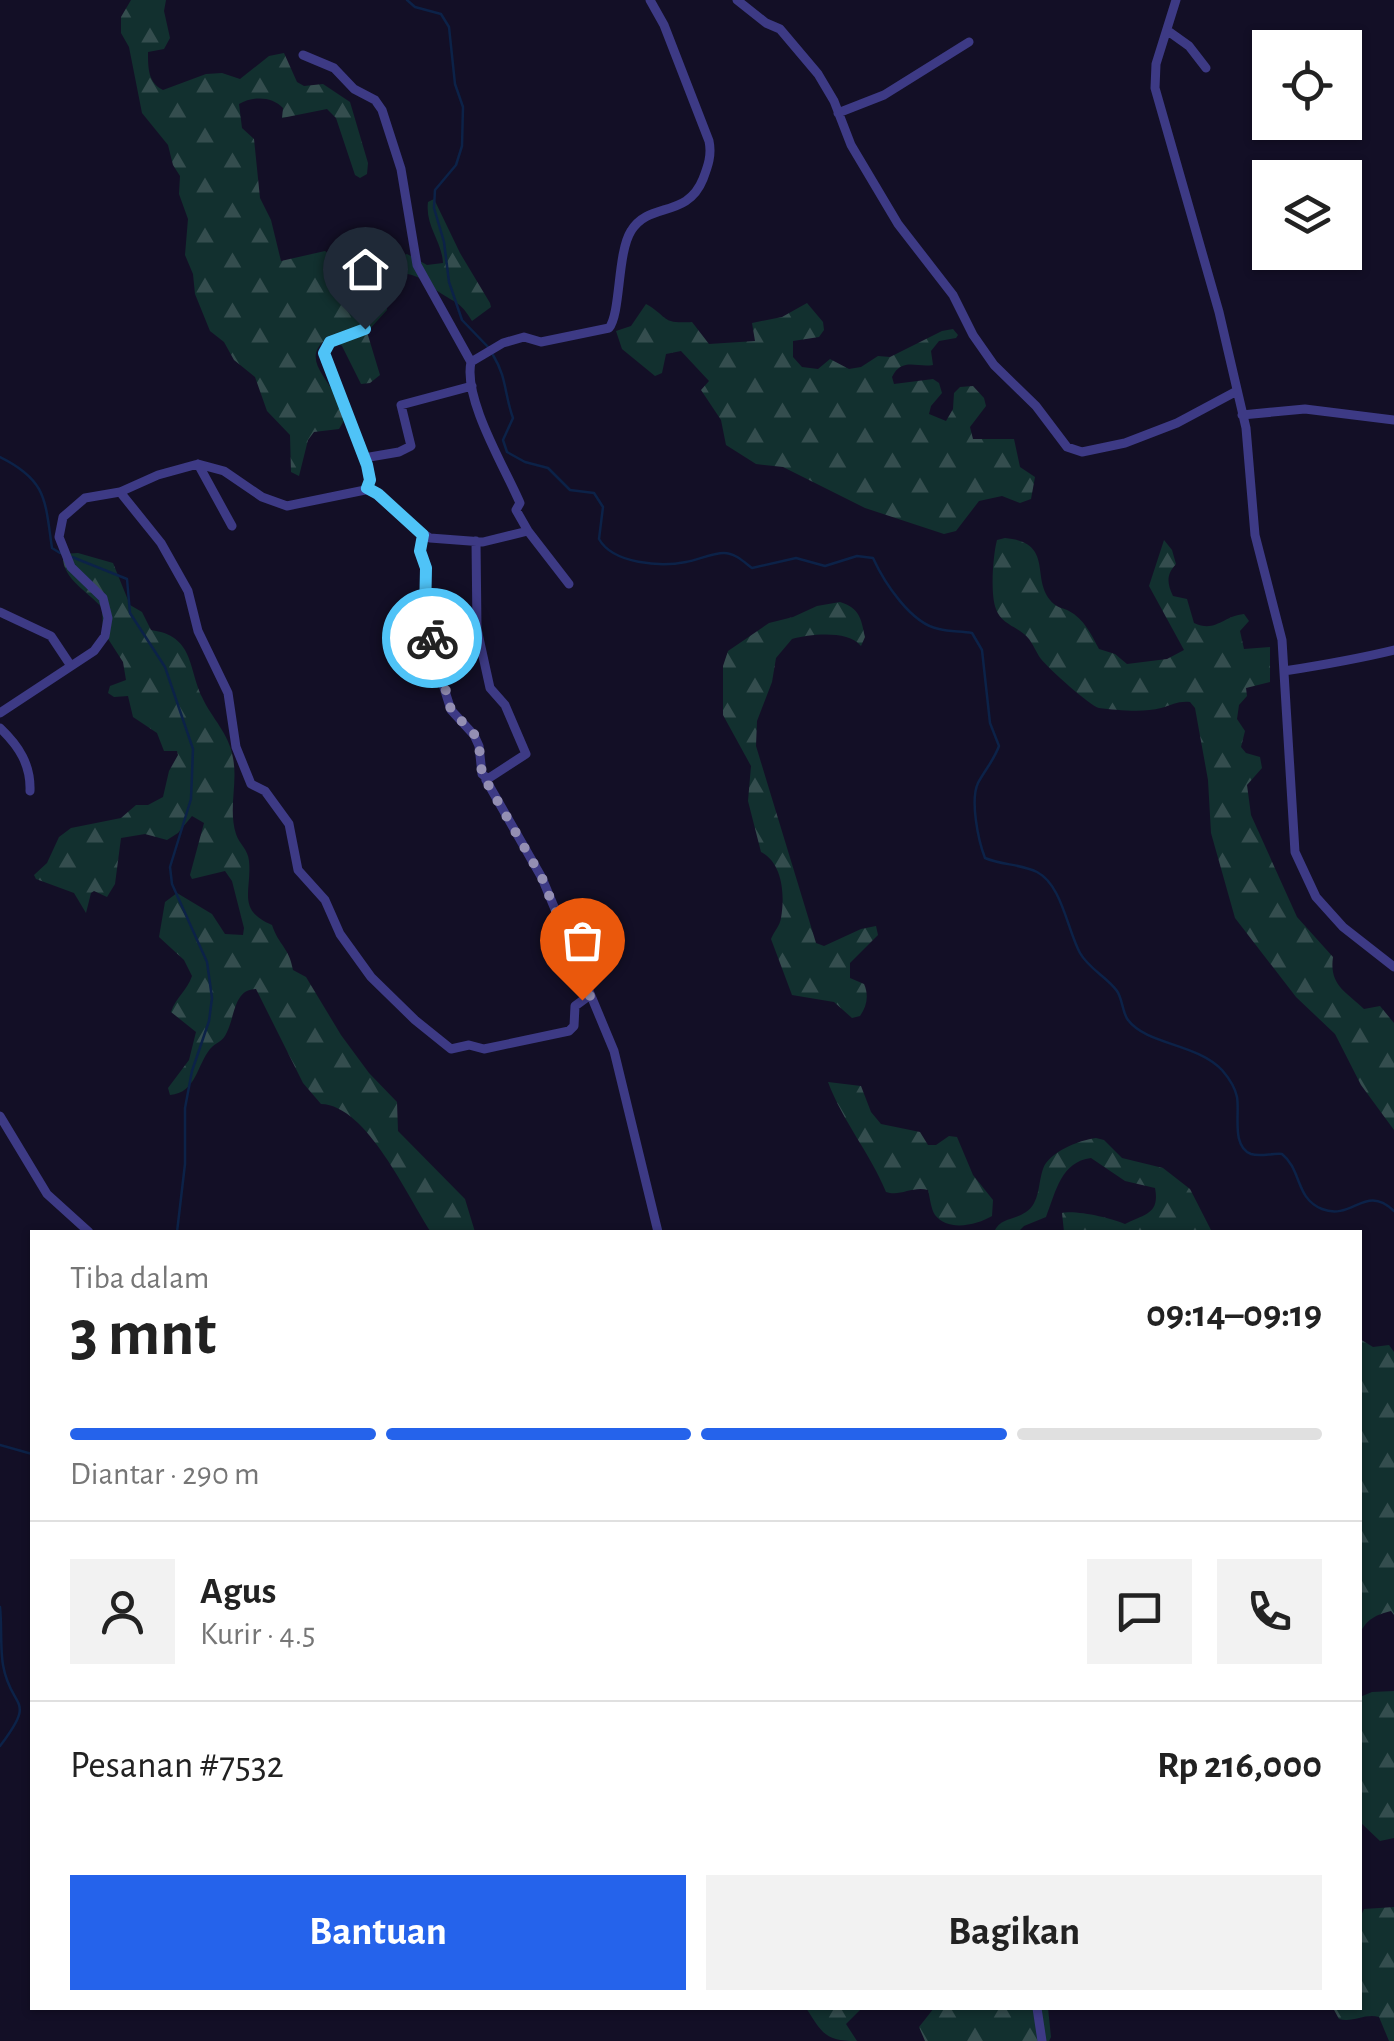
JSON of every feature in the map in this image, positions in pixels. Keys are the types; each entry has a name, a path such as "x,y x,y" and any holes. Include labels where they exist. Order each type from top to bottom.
{"street":[{"path":"568,584 516,510 520,503 478,408 468,373 471,362 503,342 524,337 541,342 609,328 614,322 618,282 631,231 645,217 677,208 697,194 710,160 709,141 664,24 650,0"},
{"path":"738,0 766,24 780,29 798,48 834,101 851,145 896,221 953,295 973,335 1071,450 1090,452 1125,443 1235,392"},
{"path":"751,12 756,0"},
{"path":"1176,0 1154,75 1157,102 1219,312 1242,415 1251,465 1255,535 1280,630 1294,852 1316,897 1371,952 1394,967"},
{"path":"1168,31 1189,46 1206,68"},
{"path":"838,112 884,95 969,42"},
{"path":"303,56 334,68 382,110 401,169 417,265 471,362"},
{"path":"365,329 344,334 324,349 364,458 370,480 367,488"},
{"path":"364,458 400,452 411,446 401,405 472,386"},
{"path":"1242,415 1305,409 1394,420"},
{"path":"0,713 71,666 105,636 108,618 103,598 67,560 60,536 63,517 85,498 120,492 158,475 198,464 224,471 262,497 287,506 367,488 423,535 476,541 528,531"},
{"path":"198,464 232,526"},
{"path":"120,492 161,543 188,590 198,630 228,693 236,747 251,784 265,791 289,824 298,870 325,900 340,934 371,977 451,1049 469,1045 482,1049 569,1030 573,1028 575,1006 590,996"},
{"path":"423,535 420,551 426,568 425,614 438,672 451,710 474,734 482,774 542,878 616,1058 658,1230"},
{"path":"476,541 477,629 490,688 505,705 526,754 487,778"},
{"path":"0,612 51,636 71,666"},
{"path":"1284,671 1394,650"},
{"path":"0,728 15,742 31,774 30,791"},
{"path":"0,1116 47,1194 87,1230"},
{"path":"1037,2010 1042,2041"}],"green space":[{"path":"131,0 166,0 164,11 170,38 164,49 148,52 152,79 163,90 206,74 222,73 240,79 269,56 284,53 297,82 304,86 323,84 350,102 368,163 367,174 360,178 355,175 336,118 327,109 282,118 283,108 268,99 239,104 242,128 254,139 260,198 271,220 281,261 325,251 339,259 351,259 362,254 364,237 372,231 381,236 390,259 407,254 427,265 443,263 428,211 428,202 434,199 490,303 491,307 472,321 459,304 422,279 397,273 385,290 387,310 367,332 380,375 361,384 342,346 329,337 317,351 317,365 345,419 339,429 314,432 308,440 299,476 291,472 290,435 267,411 255,377 234,360 224,342 210,331 195,294 193,274 185,255 188,219 179,194 180,176 168,145 142,113 129,47 121,33 121,17"},
{"path":"807,303 823,322 824,330 819,337 793,341 793,357 802,367 818,369 830,359 849,369 861,367 878,356 890,357 953,329 956,338 939,341 931,351 933,365 900,367 892,377 894,384 933,379 939,383 942,393 929,414 946,421 953,409 954,393 960,387 973,386 986,406 970,427 973,439 1014,439 1020,467 1035,477 1031,499 1020,503 1002,496 979,501 956,531 944,534 865,508 783,467 756,464 726,445 721,420 701,390 709,381 681,351 666,354 662,373 655,376 622,349 616,331 631,326 646,304 669,321 692,322 709,344 755,341 752,323 782,317"},
{"path":"1005,538 1031,547 1047,595 1054,604 1079,618 1099,649 1115,654 1127,664 1167,659 1184,650 1149,586 1164,540 1176,564 1169,576 1171,591 1173,596 1187,599 1194,623 1214,625 1244,614 1249,621 1240,631 1244,649 1270,647 1270,682 1246,688 1247,696 1239,705 1237,719 1245,731 1241,747 1260,757 1262,768 1247,785 1251,815 1297,917 1333,957 1333,974 1340,987 1364,1009 1380,1006 1394,1023 1394,1130 1361,1085 1335,1034 1296,997 1235,918 1211,833 1208,780 1195,708 1186,702 1146,710 1099,708 1060,678 1041,659 1027,636 1004,621 996,609 994,555 997,540"},
{"path":"78,553 113,563 130,605 142,612 151,630 175,639 187,654 202,697 231,749 234,825 248,857 250,906 272,925 293,970 306,977 341,1035 397,1102 398,1131 465,1199 474,1230 430,1230 370,1136 338,1108 321,1104 303,1083 256,989 239,998 225,1035 210,1049 191,1084 170,1095 168,1088 189,1060 196,1032 171,1012 192,976 184,960 159,937 165,902 177,893 212,914 225,934 243,935 244,928 232,881 225,871 192,879 190,875 204,823 192,816 167,840 145,834 121,838 115,884 107,897 91,893 86,913 74,893 36,879 34,875 47,863 59,837 71,828 121,818 136,805 148,805 163,797 169,771 178,755 177,751 164,751 157,733 133,717 128,696 114,697 108,693 110,686 126,680 123,662 103,631 102,608 66,571 63,554"},
{"path":"840,602 858,615 865,637 861,646 838,635 792,639 776,658 772,682 757,721 756,746 816,943 824,946 876,926 878,935 850,963 850,978 864,984 867,996 860,1016 852,1018 834,1002 792,995 771,939 781,918 781,881 774,864 761,852 748,801 751,766 723,715 723,666 728,651 769,623"},
{"path":"828,1082 861,1086 871,1112 881,1124 920,1132 928,1145 936,1145 949,1136 957,1137 973,1175 993,1200 992,1216 971,1224 947,1224 935,1215 928,1190 886,1192"},
{"path":"1096,1138 1104,1140 1122,1158 1163,1168 1190,1189 1211,1230 1064,1230 1062,1213 1094,1215 1125,1224 1149,1212 1155,1203 1155,1188 1125,1181 1091,1158 1066,1172 1046,1217 1020,1230 996,1230 1031,1208 1046,1163 1073,1144"},
{"path":"1362,1340 1373,1347 1389,1345 1394,1352 1394,1615 1391,1611 1376,1616 1362,1630"},
{"path":"1394,1691 1394,1838 1380,1841 1362,1824 1362,1696"},
{"path":"1394,1907 1394,2041 1389,2041 1379,2017 1339,2019 1334,2010 1362,2010 1364,1909"},
{"path":"807,2010 860,2010 846,2024 857,2041 838,2040 817,2024"},
{"path":"932,2010 1048,2010 1051,2037 1049,2041 925,2041 919,2027"}],"waterway":[{"path":"407,0 415,7 441,14 449,27 455,84 463,107 462,146 456,165 435,190 434,208 444,242 449,282 462,320 489,348"},
{"path":"493,355 513,418 503,440 507,452 548,468 570,490 594,493 603,507 599,539 615,554 638,562 664,564 728,553 752,568 796,558 825,566 857,556 873,558 891,590 918,619 939,629 972,633 982,650 990,723 999,746 976,790 976,820 985,858 1031,869 1045,878 1058,897 1080,953 1117,991 1126,1017 1136,1028 1199,1054 1222,1070 1236,1093 1239,1137 1245,1150 1255,1155 1282,1154 1307,1198 1322,1209 1342,1210 1375,1201 1394,1211"},
{"path":"0,457 35,483 45,504 52,548 60,553"},
{"path":"72,557 127,579 130,613 165,667 193,749 191,799 170,867 172,884 207,962 212,998 185,1108 185,1164 177,1230"},
{"path":"0,1445 30,1453"},
{"path":"0,1607 3,1665 20,1711 0,1746"}],"way so far":[{"path":"432,638 451,710 474,734 482,774 544,882 590,996 582,1000"}],"route":[{"path":"365,329 330,342 324,353 367,465 367,488 423,535 420,551 426,568 425,614 432,638"}]}
